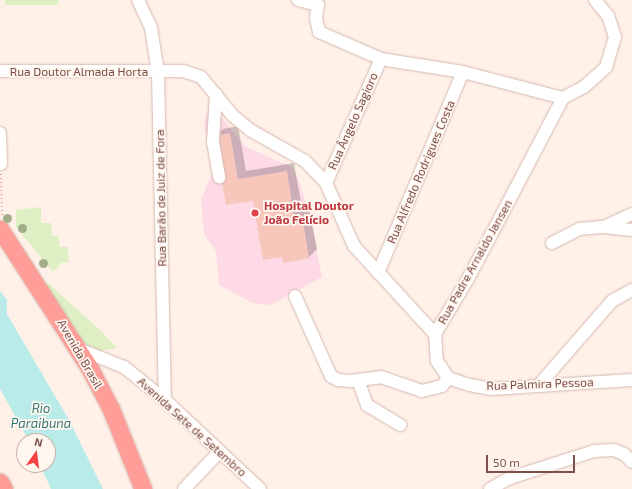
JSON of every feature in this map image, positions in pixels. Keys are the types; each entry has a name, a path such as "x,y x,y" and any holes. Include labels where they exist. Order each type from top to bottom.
{"highway":[{"name":"Avenida Brasil","path":"1,231 79,349 111,409 143,489"},
{"path":"0,482 4,489"}],"street":[{"name":"Rua Barão de Juiz de Fora","path":"138,0 151,28 158,72 165,400"},
{"path":"298,0 318,2 316,18 319,32 381,59 463,72 563,98 574,94 596,77 606,68 611,55 615,37 608,16 595,0"},
{"name":"Rua Ângelo Sagioro","path":"326,183 381,59"},
{"name":"Rua Doutor Almada Horta","path":"0,71 158,72"},
{"name":"Rua Padre Arnaldo Jansen","path":"158,72 192,73 206,82 233,116 250,130 305,161 326,183 354,246 435,334 469,277 563,98"},
{"name":"Rua Alfredo Rodrigues Costa","path":"378,273 463,72"},
{"path":"216,94 213,142 219,176"},
{"path":"0,133 1,164"},
{"path":"604,226 632,214"},
{"path":"552,243 579,229 604,226 632,230"},
{"path":"539,385 612,301 632,290"},
{"path":"295,296 331,376 338,380 358,380 381,377 422,391 442,386 448,378 437,361 435,334"},
{"name":"Avenida Sete de Setembro","path":"79,349 124,367 165,400 260,489"},
{"name":"Rua Palmira Pessoa","path":"448,378 492,389 632,380"},
{"path":"358,380 367,405 400,426"},
{"path":"490,489 510,478 594,451 614,450 624,454 632,462"},
{"path":"184,489 220,451"}],"path":[{"path":"1,164 1,231"}],"shaded area":[{"name":"Hospital Doutor João Felício","path":"210,103 246,147 292,167 300,184 312,226 322,277 271,305 253,303 219,285 216,251 204,234 201,200 213,171 204,123"}],"green space":[{"path":"5,0 58,0 58,5 5,5"},
{"path":"41,207 41,223 51,223 52,236 58,236 60,247 68,247 69,262 61,263 53,272 16,227 16,210"},
{"path":"48,283 101,331 117,348 100,351 80,344 43,284"}],"water":[{"name":"Rio Paraibuna","path":"0,291 7,300 7,314 69,420 103,489 51,489 44,473 56,473 56,433 25,433 0,389"}],"building":[{"path":"230,133 238,179 287,171 294,216 302,215 309,258 283,263 282,257 263,260 253,201 226,205 214,136"}],"place":[{"name":"Hospital Doutor João Felício","path":"255,213"}]}
